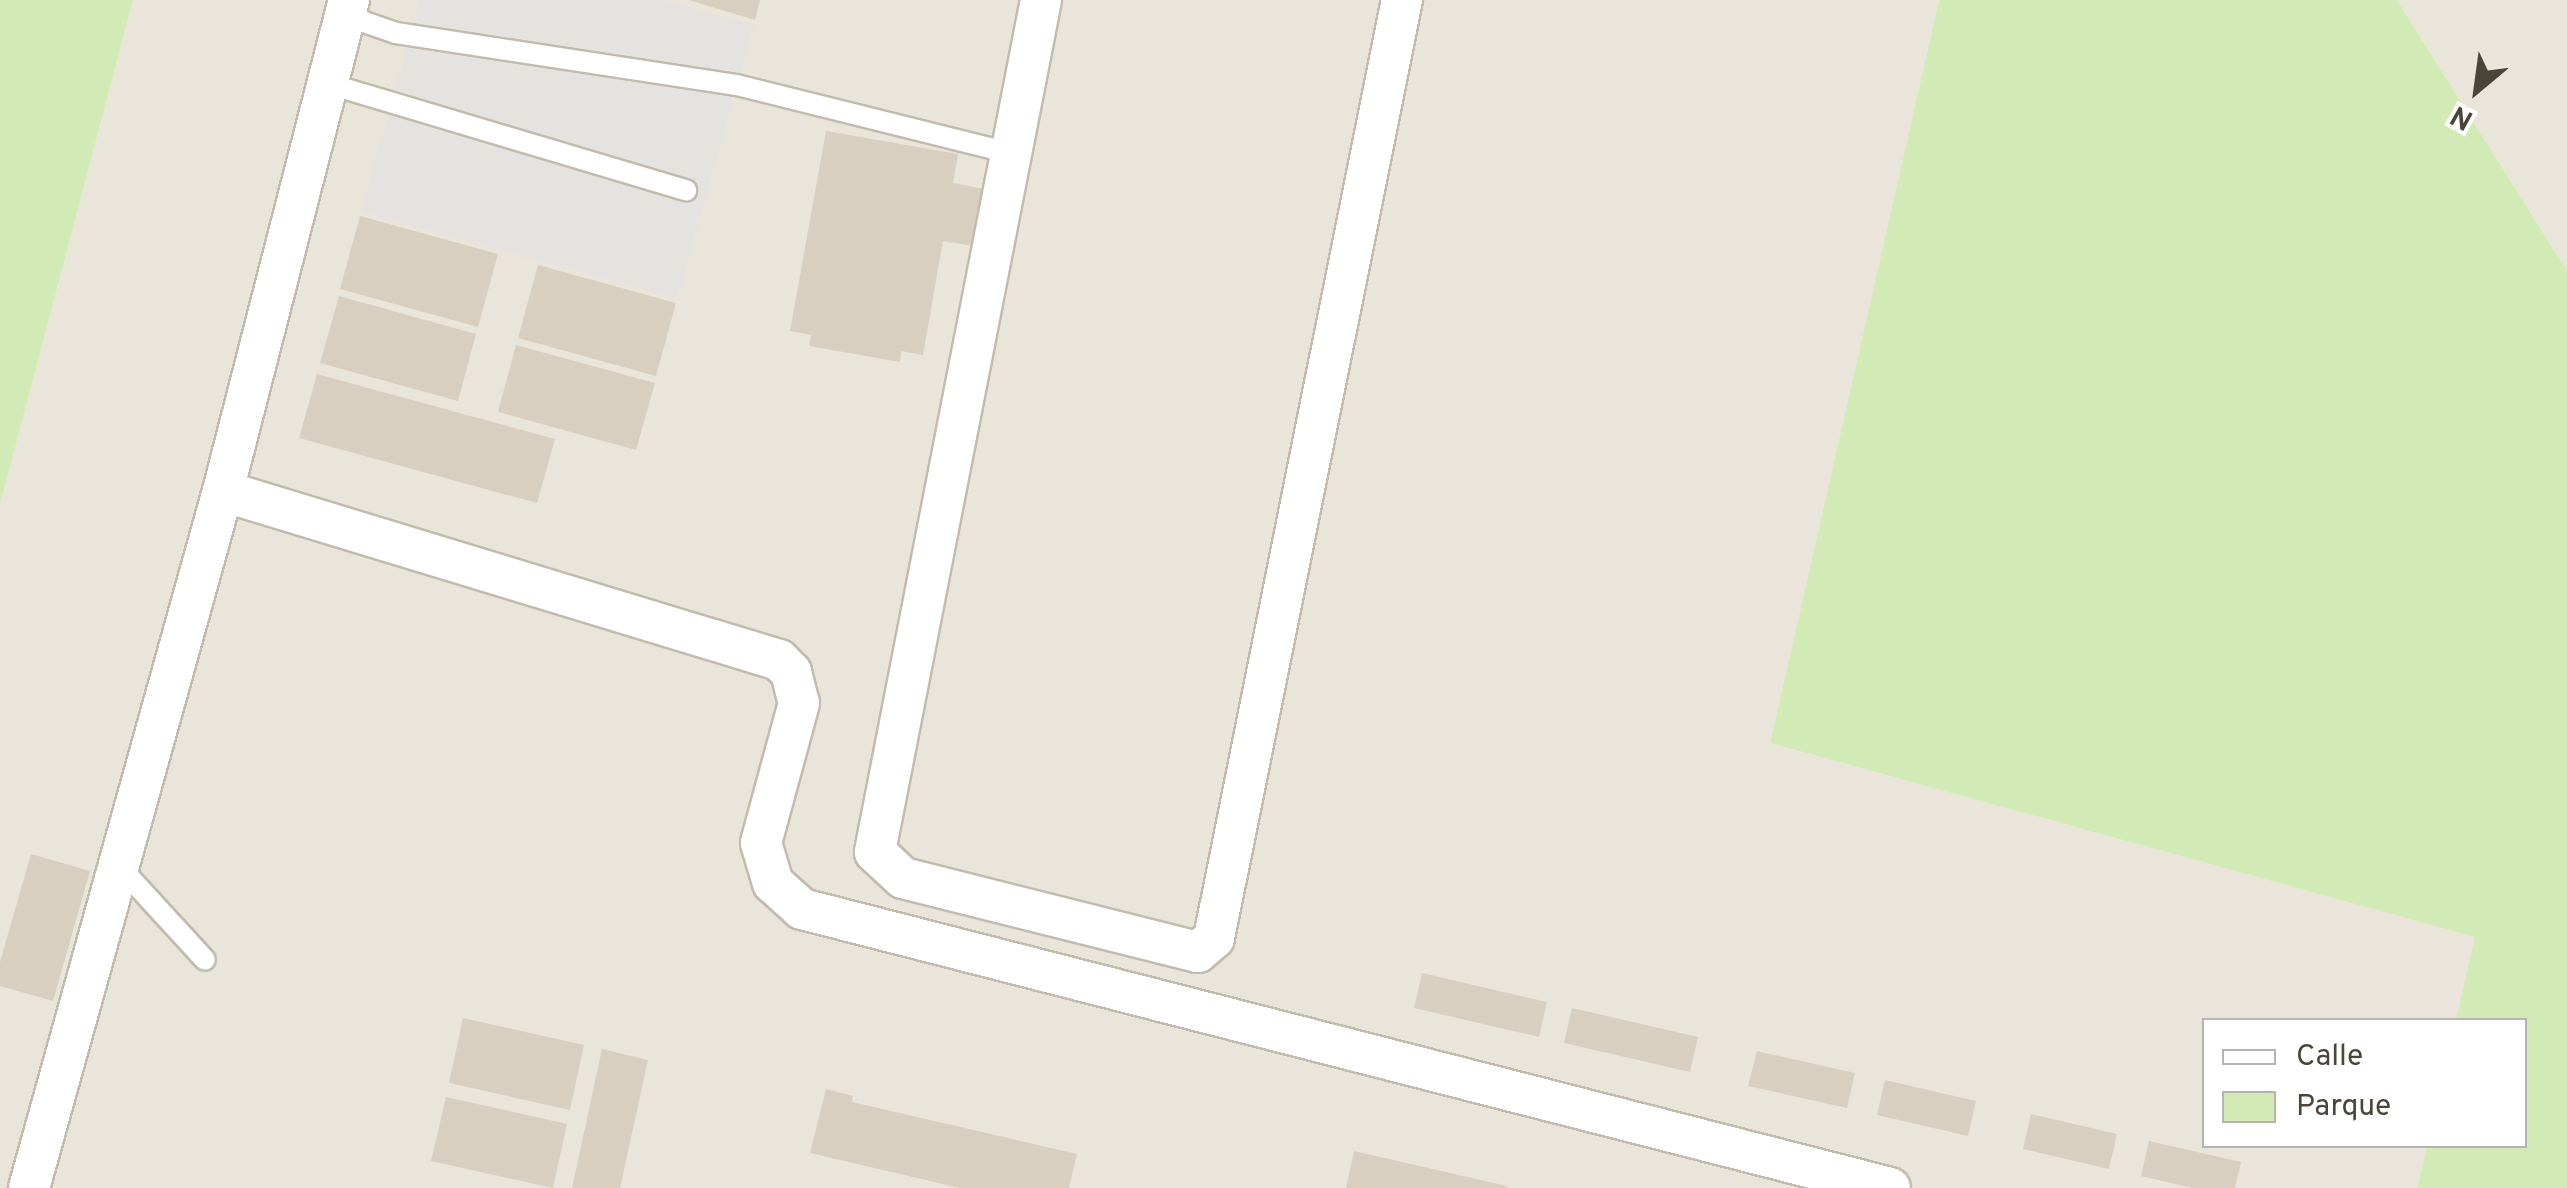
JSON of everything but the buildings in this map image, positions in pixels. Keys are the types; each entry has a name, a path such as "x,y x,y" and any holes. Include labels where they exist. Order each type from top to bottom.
{"street":[{"path":"1041,0 875,852 903,878 1198,952 1214,938 1402,0"},
{"path":"29,1188 223,490 347,8"},
{"path":"223,490 779,660 791,672 799,703 761,843 773,883 802,909 1890,1188"}],"lane":[{"path":"347,8 396,33 737,85 1009,153"},
{"path":"326,83 686,190"},
{"path":"120,866 204,960"}],"shaded area":[{"path":"133,0 1939,0 1770,743 2476,937 2456,1018 2202,1018 2202,1148 2427,1148 2417,1188 0,1188 0,505"},
{"path":"420,0 664,0 754,25 677,299 361,212"},
{"path":"2397,0 2567,0 2567,271"}],"green space":[{"path":"0,0 133,0 0,505"},
{"path":"1939,0 2397,0 2567,271 2567,1188 2417,1188 2427,1148 2527,1148 2527,1018 2456,1018 2475,937 1770,743"}]}
